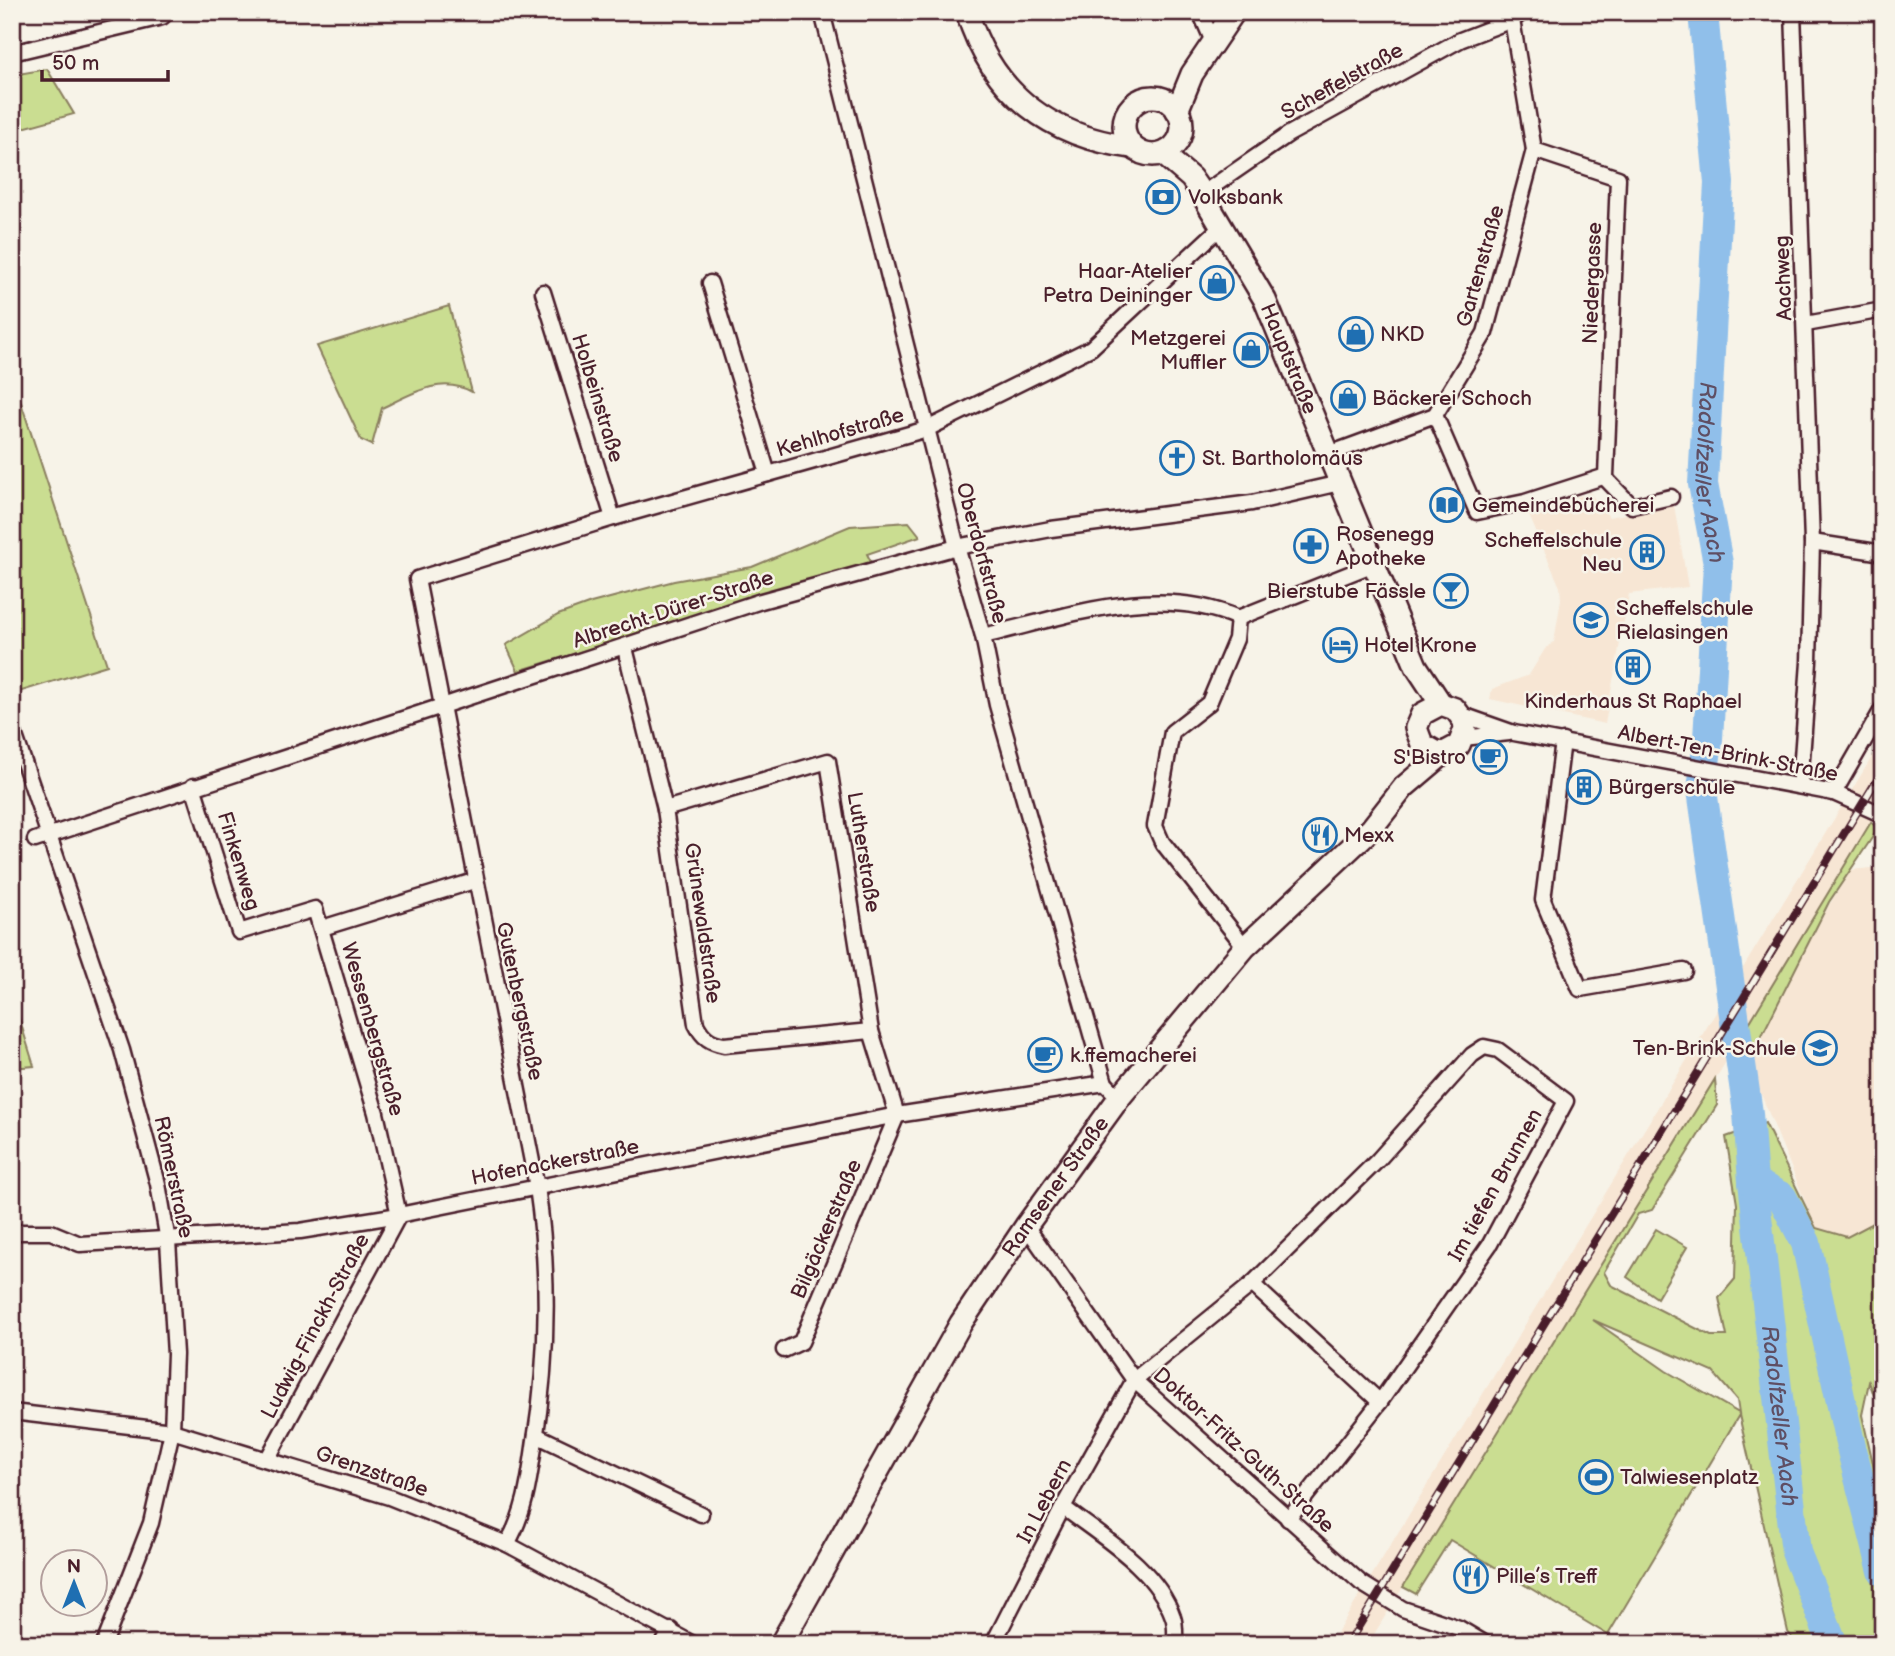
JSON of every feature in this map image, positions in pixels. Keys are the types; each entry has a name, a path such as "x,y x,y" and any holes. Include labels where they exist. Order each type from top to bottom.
{"main road":[{"path":"967,12 989,59 1008,87 1047,122 1081,138 1132,147 1143,154 1163,153 1179,139 1181,122 1169,105 1148,98 1135,103 1124,121 1125,135 1132,147"},
{"path":"1169,105 1234,12"},
{"path":"1081,138 1124,121"},
{"name":"Hauptstraße","path":"1179,139 1197,186 1265,300 1416,666"},
{"name":"Hauptstraße","path":"1163,153 1197,186"},
{"path":"1416,666 1441,704 1461,714 1465,729 1463,738 1459,745 1444,753 1428,749 1418,736 1416,728 1422,713 1416,666"},
{"path":"1422,713 1441,704"},
{"name":"Ramsener Straße","path":"1405,787 1418,736"},
{"name":"Ramsener Straße","path":"781,1644 961,1323 1112,1090 1245,947 1371,829 1405,787 1444,753"}],"street":[{"path":"12,53 162,17 167,12"},
{"name":"Oberdorfstraße","path":"822,12 957,547 983,636 997,705 1112,1090"},
{"path":"1200,12 1214,44"},
{"name":"Aachweg","path":"1793,12 1812,542 1800,785"},
{"name":"Gartenstraße","path":"1435,415 1485,333 1534,150 1517,16"},
{"name":"Scheffelstraße","path":"1197,186 1460,40 1517,16"},
{"name":"Niedergasse","path":"1534,150 1618,178 1604,477"},
{"name":"Kehlhofstraße","path":"417,579 613,518 927,429 1091,348 1222,226"},
{"path":"710,283 768,474"},
{"name":"Holbeinstraße","path":"543,292 613,518"},
{"path":"1806,324 1883,310"},
{"path":"1329,454 1435,415 1477,512 1525,502 1604,477 1632,506 1671,497"},
{"name":"Albrecht-Dürer-Straße","path":"35,840 194,786 625,648 761,601 957,547 1051,529 1252,503 1340,483"},
{"path":"1812,542 1883,553"},
{"path":"983,636 1139,602 1217,609 1238,618 1374,564"},
{"name":"Gutenbergstraße","path":"417,579 443,705 474,881 537,1187 545,1243 545,1380 522,1518 507,1544"},
{"path":"1238,618 1236,639 1209,703 1172,732 1154,818 1162,842 1245,947"},
{"name":"Grünewaldstraße","path":"625,648 665,809 696,1024 700,1033 710,1042 724,1045 871,1031"},
{"path":"1834,793 1883,708"},
{"name":"Albert-Ten-Brink-Straße","path":"1461,714 1514,733 1834,793 1883,815"},
{"name":"Römerstraße","path":"12,727 122,1050 158,1184 168,1241 175,1354 172,1431 151,1523 104,1644"},
{"name":"Albert-Ten-Brink-Straße","path":"1463,738 1514,733"},
{"path":"1563,741 1543,900 1580,989 1684,971"},
{"name":"Lutherstraße","path":"665,809 828,761 871,1031 897,1115"},
{"name":"Finkenweg","path":"194,786 239,932 315,909 323,928"},
{"name":"Wessenbergstraße","path":"399,1215 376,1113 323,928 474,881"},
{"name":"Im tiefen Brunnen","path":"1134,1380 1252,1284 1378,1160 1472,1055 1484,1047 1498,1050 1566,1101 1490,1244 1380,1402 1288,1519"},
{"name":"Hofenackerstraße","path":"12,1232 51,1232 80,1244 168,1241 300,1231 399,1215 897,1115 1112,1090"},
{"name":"Bilgäckerstraße","path":"784,1350 801,1342 897,1115"},
{"name":"Ludwig-Finckh-Straße","path":"268,1458 399,1215"},
{"name":"Doktor-Fritz-Guth-Straße","path":"1026,1226 1134,1380 1288,1519 1381,1596 1403,1609 1459,1628 1486,1644"},
{"path":"1252,1284 1380,1402"},
{"name":"In Lebern","path":"993,1644 1063,1507 1134,1380"},
{"name":"Grenzstraße","path":"12,1412 172,1431 268,1458 389,1497 507,1544 693,1644"},
{"path":"536,1435 701,1514"},
{"path":"1063,1507 1129,1558 1163,1596 1174,1619 1175,1644"},
{"path":"663,1644 671,1630"}],"shaded area":[{"name":"Scheffelschule Rielasingen","path":"1590,493 1609,517 1674,505 1688,587 1629,594 1605,724 1490,699 1492,689 1529,675 1545,649 1554,642 1561,599 1560,587 1528,513"},
{"path":"1883,739 1883,803 1727,1060 1368,1644 1330,1644"},
{"name":"Ten-Brink-Schule","path":"1883,867 1883,1218 1844,1239 1816,1228 1754,1077 1750,1059 1804,947 1850,870"}],"green space":[{"path":"47,69 74,114 12,131 12,75"},
{"path":"449,306 472,392 449,385 415,392 382,408 372,445 361,440 317,346"},
{"path":"12,375 107,665 12,694"},
{"path":"909,522 920,536 867,554 871,562 518,671 506,645 558,615 591,603 674,581 752,567 850,526"},
{"path":"1871,822 1878,829 1829,902 1750,1059 1745,1030"},
{"path":"12,995 34,1066 12,1068"},
{"path":"1715,1079 1717,1105 1652,1210 1638,1214 1604,1272 1611,1285 1711,1336 1727,1336 1719,1298 1735,1279 1737,1204 1726,1137 1765,1123 1816,1228 1847,1237 1883,1218 1883,1392 1874,1395 1869,1382 1862,1415 1883,1507 1883,1644 1796,1644 1788,1632 1739,1415 1608,1635 1450,1540 1416,1594 1403,1587","holes":["1593,1320 1713,1372 1737,1400 1739,1413 1666,1371"]},
{"path":"1656,1229 1687,1247 1657,1298 1627,1277"}],"waterway":[{"name":"Radolfzeller Aach","path":"1703,12 1719,183 1703,484 1718,563 1708,739 1702,790 1748,1113 1753,1182 1796,1552 1833,1644"},
{"name":"Radolfzeller Aach","path":"1753,1182 1782,1197 1806,1243 1851,1447 1883,1571"}],"railway":[{"path":"1348,1644 1883,770"}],"place":[{"name":"Volksbank","path":"1163,197"},
{"name":"Haar-Atelier Petra Deininger","path":"1217,283"},
{"name":"NKD","path":"1356,334"},
{"name":"Metzgerei Muffler","path":"1251,350"},
{"name":"Bäckerei Schoch","path":"1348,398"},
{"name":"St. Bartholomäus","path":"1177,458"},
{"name":"Gemeindebücherei","path":"1447,505"},
{"name":"Rosenegg Apotheke","path":"1311,546"},
{"name":"Scheffelschule Neu","path":"1647,552"},
{"name":"Bierstube Fässle","path":"1451,591"},
{"name":"Scheffelschule Rielasingen","path":"1591,620"},
{"name":"Hotel Krone","path":"1340,645"},
{"name":"Kinderhaus St Raphael","path":"1633,667"},
{"name":"S'Bistro","path":"1490,757"},
{"name":"Bürgerschule","path":"1584,787"},
{"name":"Mexx","path":"1320,835"},
{"name":"Ten-Brink-Schule","path":"1820,1048"},
{"name":"k.ffemacherei","path":"1045,1055"},
{"name":"Talwiesenplatz","path":"1596,1477"},
{"name":"Pille’s Treff","path":"1471,1576"}]}
